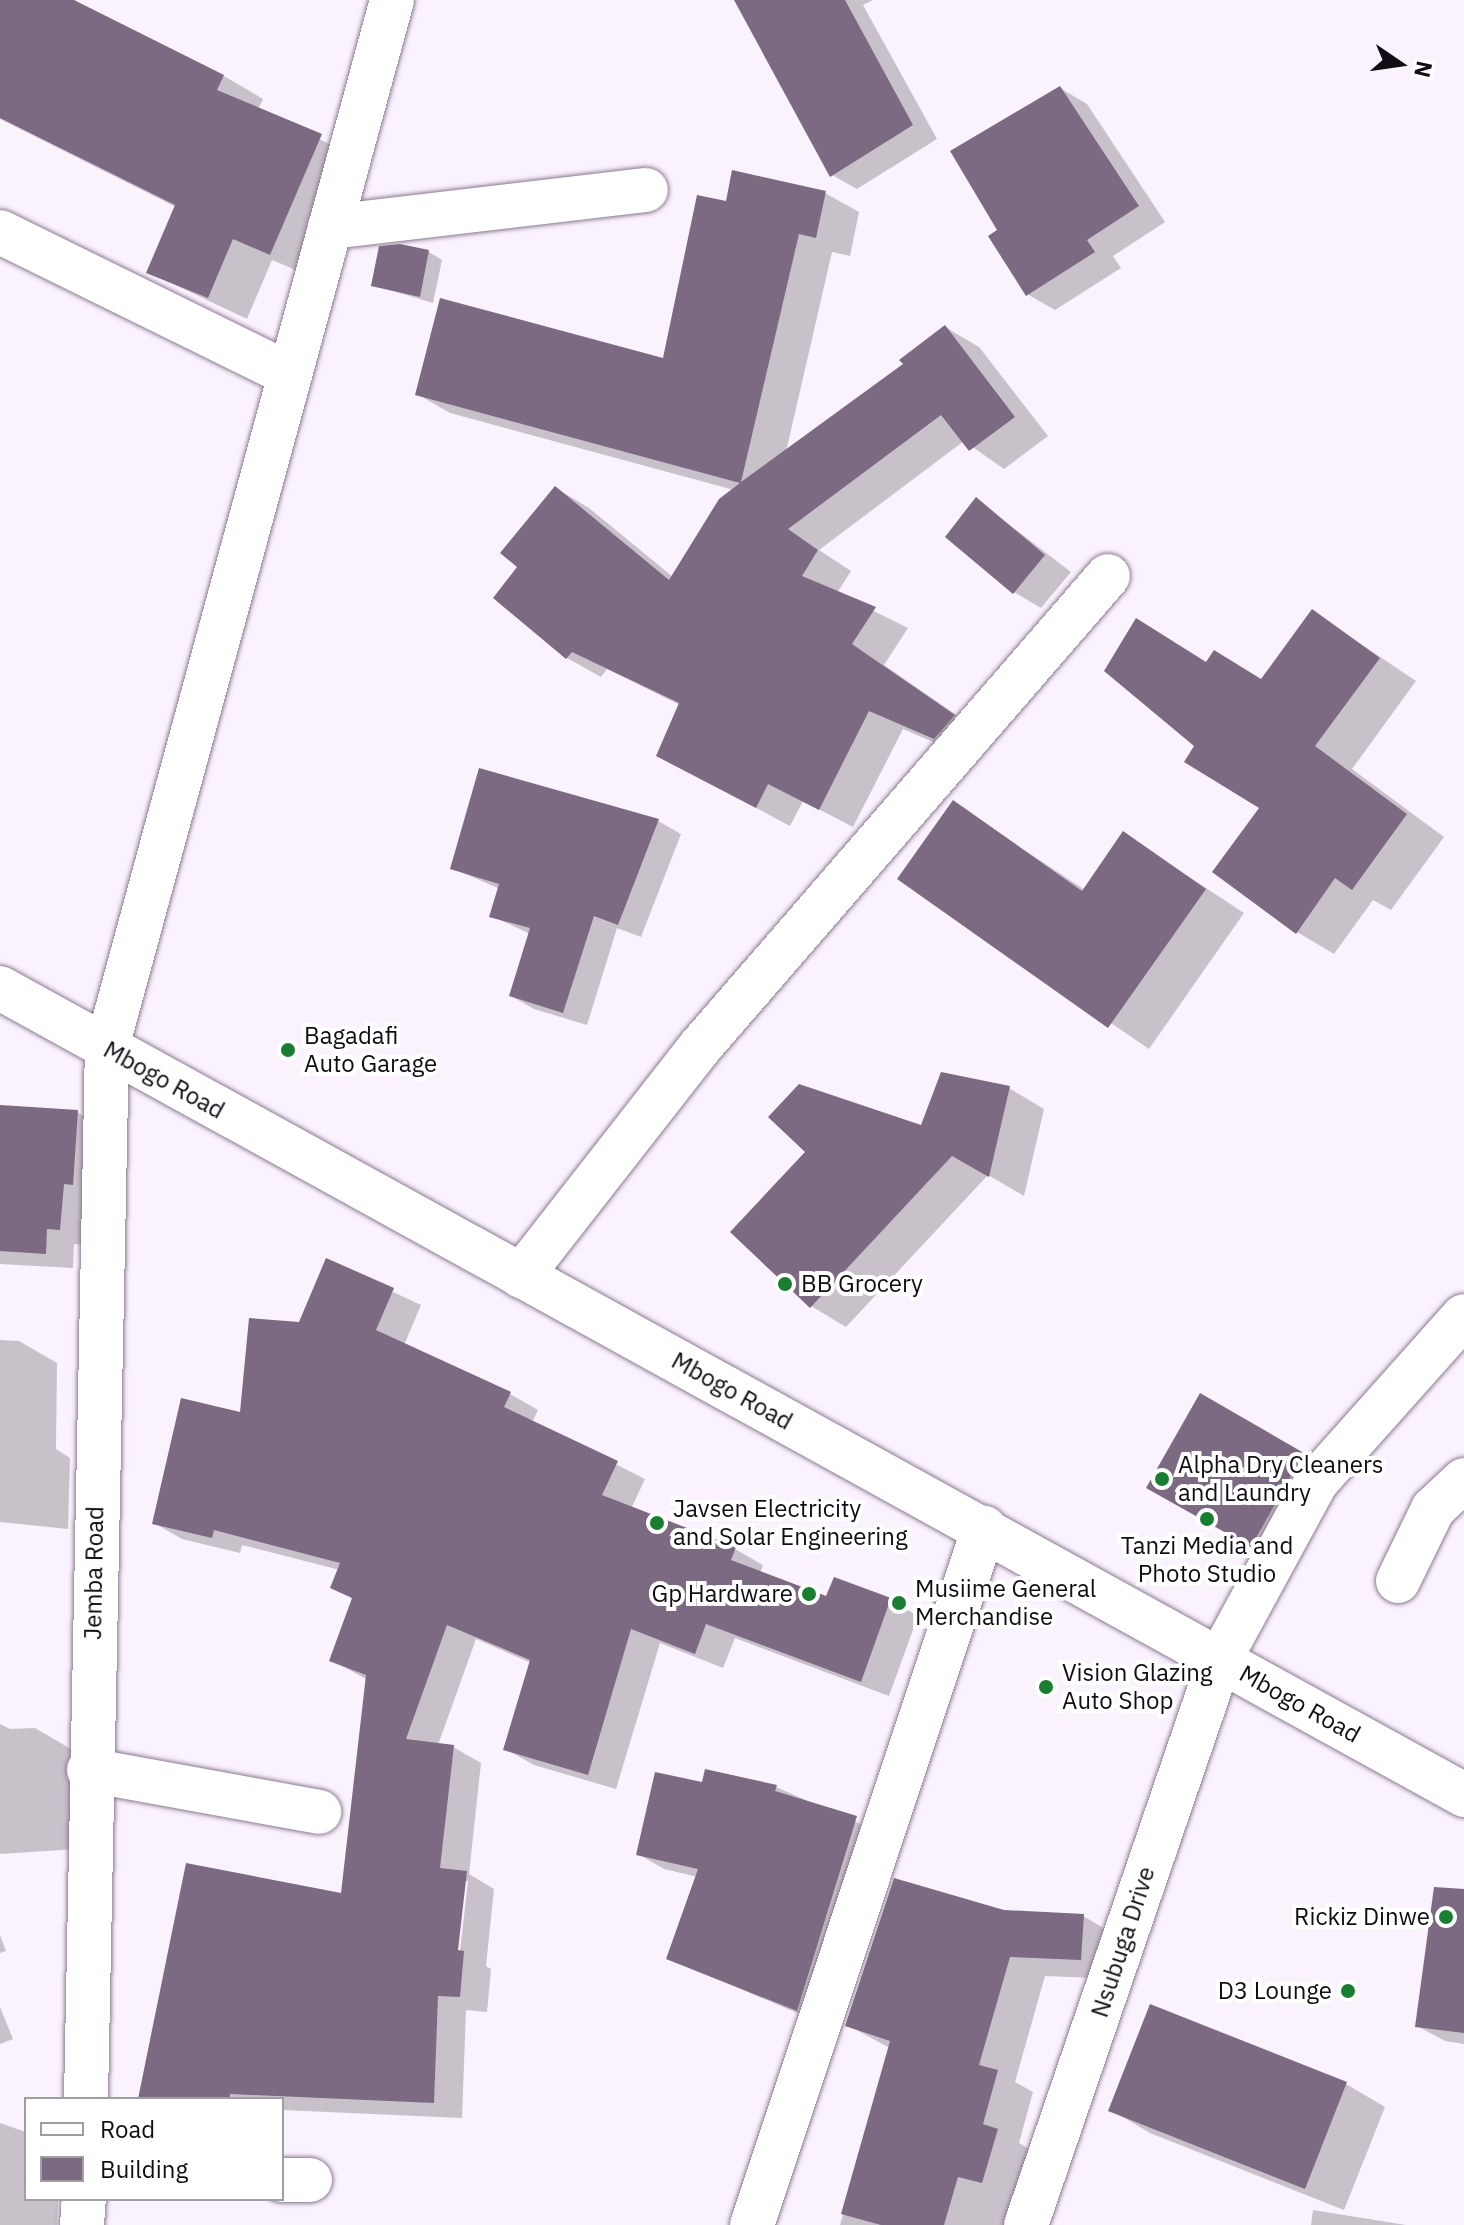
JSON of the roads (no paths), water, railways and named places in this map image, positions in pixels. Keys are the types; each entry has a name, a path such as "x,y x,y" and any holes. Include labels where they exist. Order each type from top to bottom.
{"street":[{"name":"Jemba Road","path":"86,2097 89,1770 107,1047 392,0"},
{"path":"330,227 646,190"},
{"path":"0,232 290,375"},
{"path":"521,1276 700,1047 1108,576"},
{"name":"Mbogo Road","path":"0,988 1464,1795"},
{"name":"Nsubuga Drive","path":"1026,2225 1220,1659 1316,1482 1464,1316"},
{"path":"1398,1581 1433,1509 1464,1480"},
{"path":"752,2225 984,1528"},
{"path":"89,1770 319,1812"},
{"path":"82,2225 84,2201"}],"place":[{"name":"Bagadafi Auto Garage","path":"288,1050"},
{"name":"BB Grocery","path":"785,1284"},
{"name":"Alpha Dry Cleaners and Laundry","path":"1162,1479"},
{"name":"Tanzi Media and Photo Studio","path":"1207,1519"},
{"name":"Javsen Electricity and Solar Engineering","path":"657,1523"},
{"name":"Gp Hardware","path":"809,1594"},
{"name":"Musiime General Merchandise","path":"899,1603"},
{"name":"Vision Glazing Auto Shop","path":"1046,1687"},
{"name":"Rickiz Dinwe","path":"1446,1917"},
{"name":"D3 Lounge","path":"1348,1991"}]}
